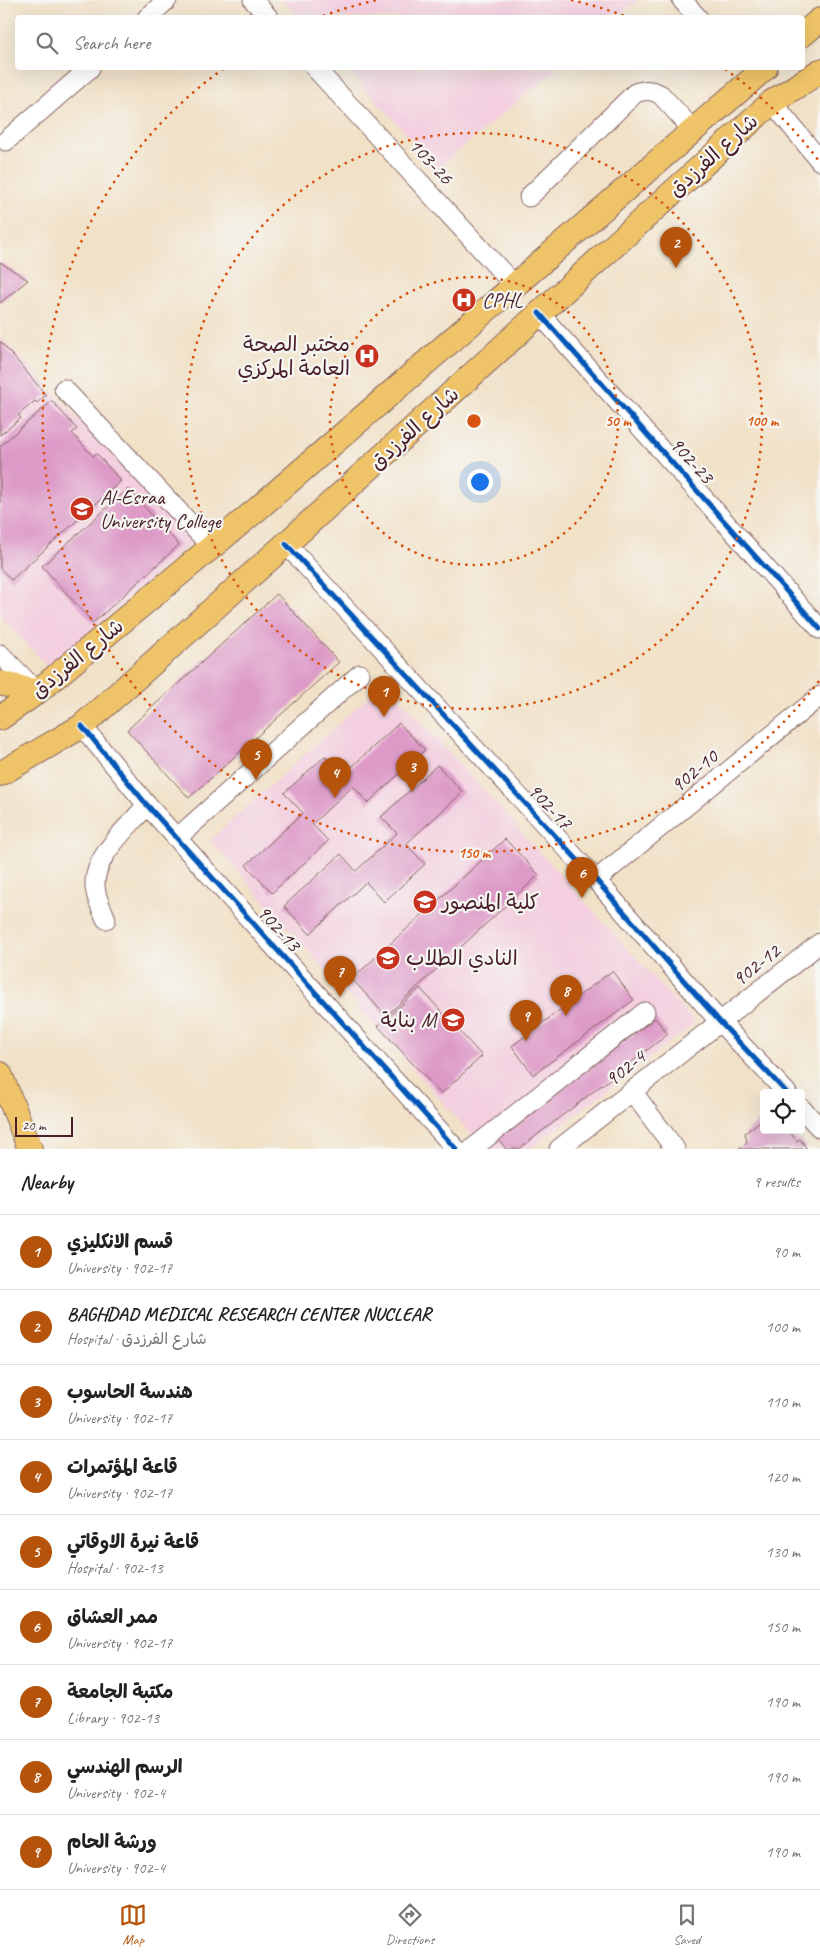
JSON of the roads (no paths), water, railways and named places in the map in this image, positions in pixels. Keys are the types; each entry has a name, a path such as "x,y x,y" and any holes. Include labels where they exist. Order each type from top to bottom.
{"main road":[{"path":"805,32 820,20"},
{"name":"شارع الفرزدق","path":"0,718 37,692 212,547 693,130 753,71"},
{"name":"شارع الفرزدق","path":"0,774 82,726 286,544 777,98 820,71"},
{"path":"777,98 820,86"},
{"path":"0,682 37,692"},
{"path":"0,1074 30,1149"}],"street":[{"path":"150,15 167,0"},
{"path":"253,0 266,15"},
{"path":"682,0 695,15"},
{"path":"6,142 88,70"},
{"name":"103-26","path":"317,70 514,285"},
{"path":"529,197 635,93 648,90 661,94 693,130"},
{"path":"777,98 820,160"},
{"name":"902-23","path":"539,313 820,629"},
{"path":"64,389 212,547"},
{"name":"902-17","path":"286,544 596,880 720,1022 782,1089"},
{"path":"0,654 37,692"},
{"path":"177,838 360,674"},
{"name":"902-10","path":"596,880 820,696"},
{"name":"902-13","path":"82,726 177,838 456,1149"},
{"path":"106,919 96,892 96,873 102,857 148,805"},
{"name":"902-12","path":"720,1022 820,943"},
{"path":"472,1149 645,1012"},
{"name":"902-4","path":"559,1149 720,1022"},
{"path":"632,1091 675,1149"},
{"path":"805,1112 820,1128"}],"place":[{"name":"BAGHDAD MEDICAL RESEARCH CENTER NUCLEAR","path":"676,268"},
{"name":"CPHL","path":"464,300"},
{"name":"مختبر الصحة العامة المركزي","path":"367,356"},
{"name":"Al-Esraa University College","path":"82,509"},
{"name":"قسم الانكليزي","path":"384,717"},
{"name":"قاعة نيرة الاوقاتي","path":"256,780"},
{"name":"هندسة الحاسوب","path":"412,792"},
{"name":"قاعة المؤتمرات","path":"335,798"},
{"name":"ممر العشاق","path":"582,898"},
{"name":"كلية المنصور","path":"425,902"},
{"name":"النادي الطلاب","path":"388,958"},
{"name":"مكتبة الجامعة","path":"340,997"},
{"name":"الرسم الهندسي","path":"566,1016"},
{"name":"بناية M","path":"453,1020"},
{"name":"ورشة الحام","path":"526,1041"}]}
